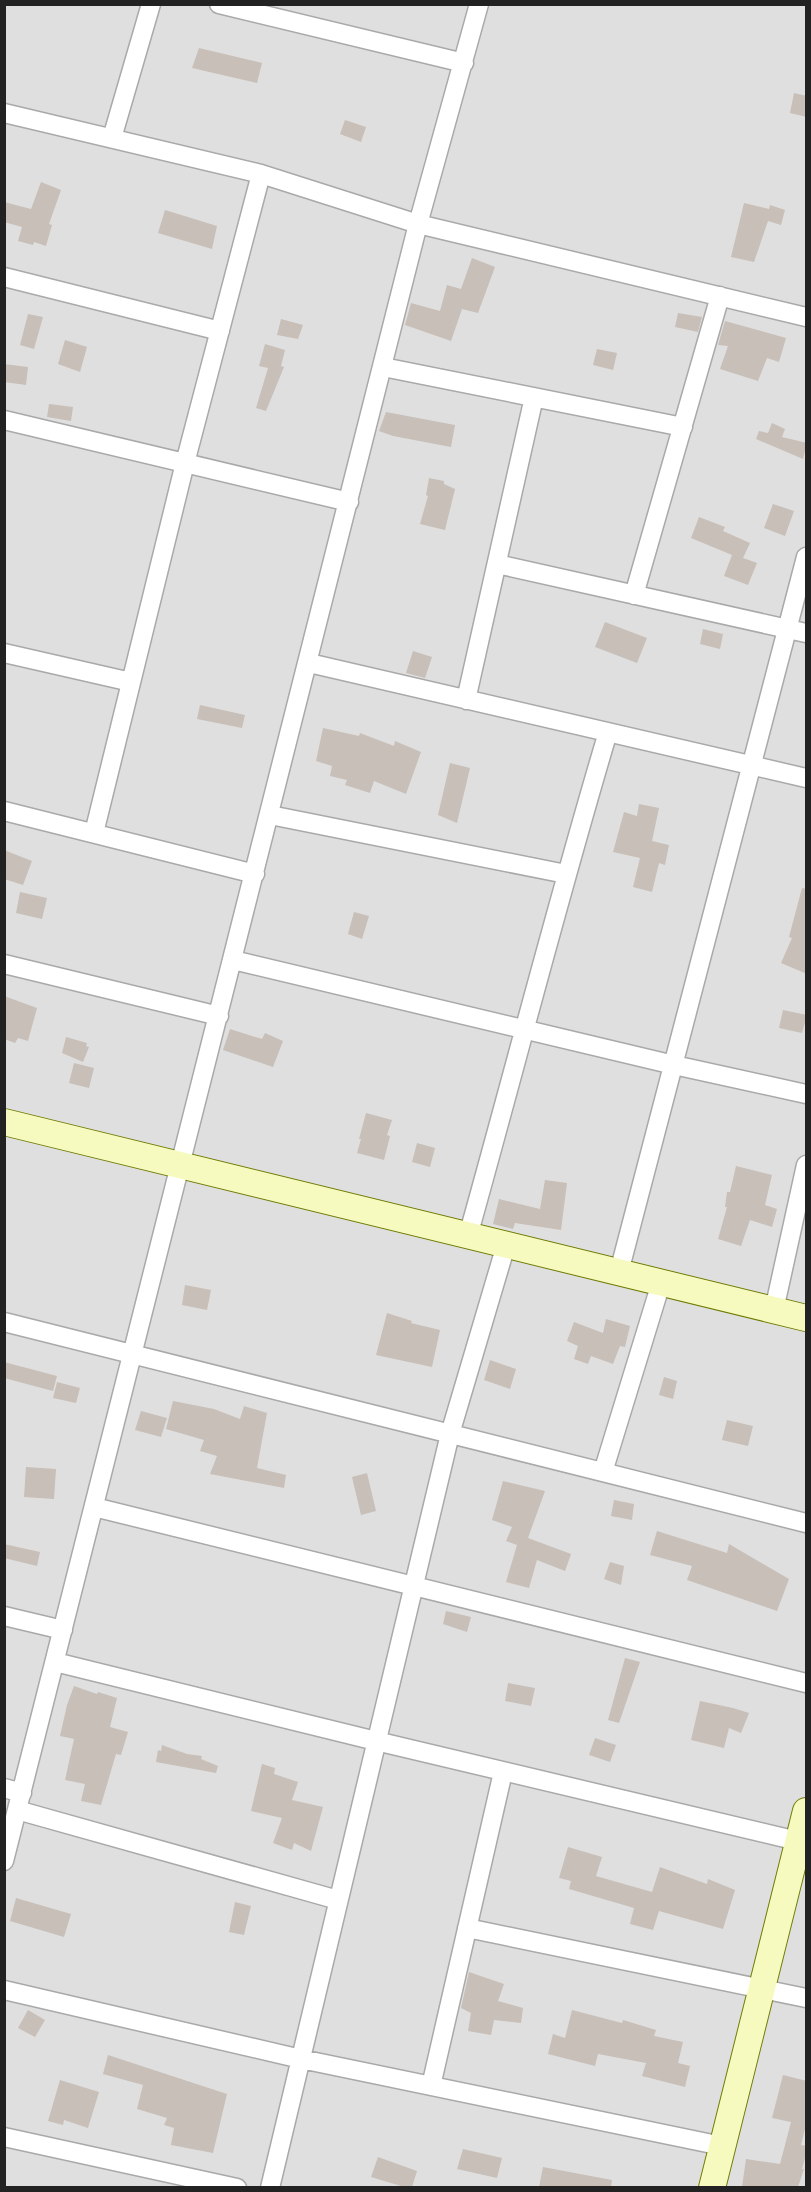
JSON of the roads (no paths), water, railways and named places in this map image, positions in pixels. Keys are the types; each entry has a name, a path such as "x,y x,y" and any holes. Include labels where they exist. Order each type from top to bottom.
{"street":[{"path":"112,138 151,4"},
{"path":"219,4 464,63"},
{"path":"4,1861 15,1797 55,1662 350,502 418,224 479,4"},
{"path":"4,112 261,174 418,224 807,317"},
{"path":"94,833 185,463 261,174"},
{"path":"4,277 220,331"},
{"path":"634,595 720,296"},
{"path":"383,367 683,427"},
{"path":"466,700 534,398"},
{"path":"4,420 350,502"},
{"path":"619,1272 807,556"},
{"path":"496,564 807,633"},
{"path":"4,653 131,682"},
{"path":"309,663 807,778"},
{"path":"468,1236 526,1029 566,874 608,732"},
{"path":"4,811 255,874"},
{"path":"270,815 566,874"},
{"path":"233,960 674,1065 807,1094"},
{"path":"4,964 219,1016"},
{"path":"4,1122 807,1318"},
{"path":"774,1310 807,1165"},
{"path":"270,2187 450,1434 506,1245"},
{"path":"603,1472 662,1283"},
{"path":"4,1322 807,1523"},
{"path":"94,1507 807,1683"},
{"path":"4,1616 63,1630"},
{"path":"55,1662 503,1772 803,1842"},
{"path":"431,2086 503,1772"},
{"path":"15,1797 338,1900"},
{"path":"712,2187 761,1989 803,1842 807,1811"},
{"path":"467,1928 807,1998"},
{"path":"4,1990 301,2059 722,2146"},
{"path":"4,2137 237,2187"}]}
